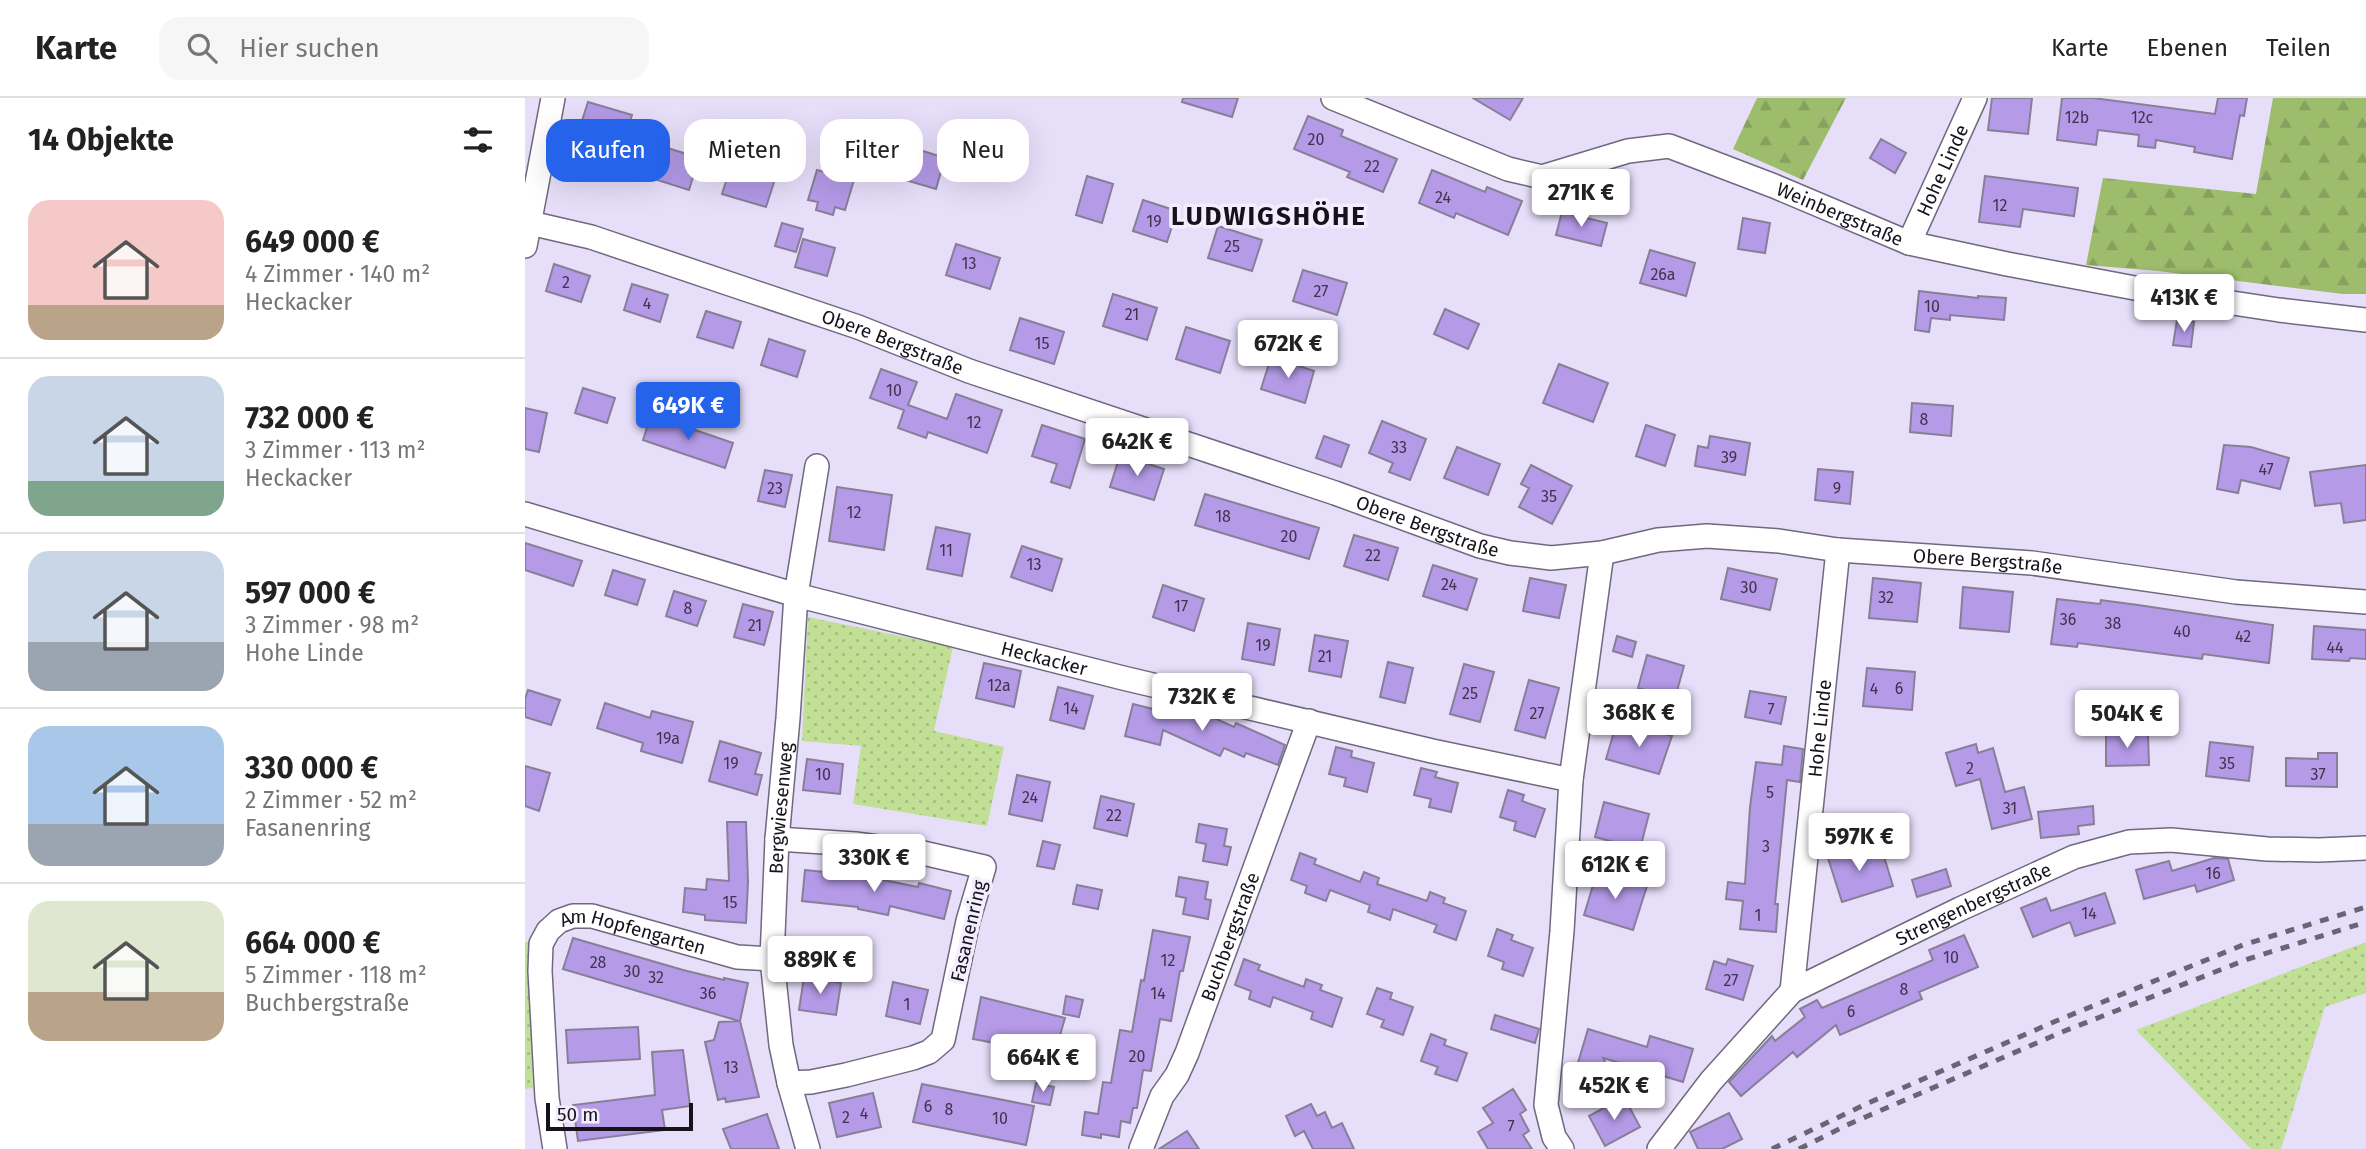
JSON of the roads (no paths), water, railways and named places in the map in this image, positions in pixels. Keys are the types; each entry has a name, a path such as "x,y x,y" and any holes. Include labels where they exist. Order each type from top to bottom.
{"street":[{"path":"528,234 553,98"},
{"name":"Weinbergstraße","path":"1333,98 1508,169 1542,177 1628,150 1669,146 1774,186 1909,243 2140,289 2366,320"},
{"name":"Hohe Linde","path":"1909,243 1975,98"},
{"name":"Obere Bergstraße","path":"528,234 591,237 841,321 969,371 1335,493 1480,546 1510,553 1551,558 1602,553 1658,540 1707,536 1779,541 1838,550 2032,562 2236,592 2366,602"},
{"name":"Bergwiesenweg","path":"808,1149 781,1045 772,959 777,839 796,596 817,466"},
{"name":"Heckacker","path":"525,514 796,596 1123,678 1432,751 1571,780"},
{"name":"Hohe Linde","path":"1792,992 1838,550"},
{"path":"1562,1149 1554,1137 1546,1105 1562,931 1571,780 1602,553"},
{"name":"Buchbergstraße","path":"1141,1149 1161,1096 1177,1075 1187,1053 1309,721"},
{"name":"Fasanenring","path":"777,839 855,844 923,853 984,867 968,921 943,1041 929,1052 913,1058 846,1075 789,1083"},
{"name":"Strengenbergstraße","path":"1659,1149 1711,1081 1792,992 1960,909 2074,857 2129,842 2171,840 2267,849 2366,848"},
{"name":"Am Hopfengarten","path":"555,1149 547,1098 540,971 541,944 548,931 559,921 573,916 592,916 737,957 772,959"}],"railway":[{"path":"1772,1149 1866,1104 2056,1021 2243,945 2366,907"},
{"path":"1799,1149 1847,1125 2062,1032 2248,959 2366,922"}],"district":[{"name":"LUDWIGSHÖHE","path":"1269,216"}]}
